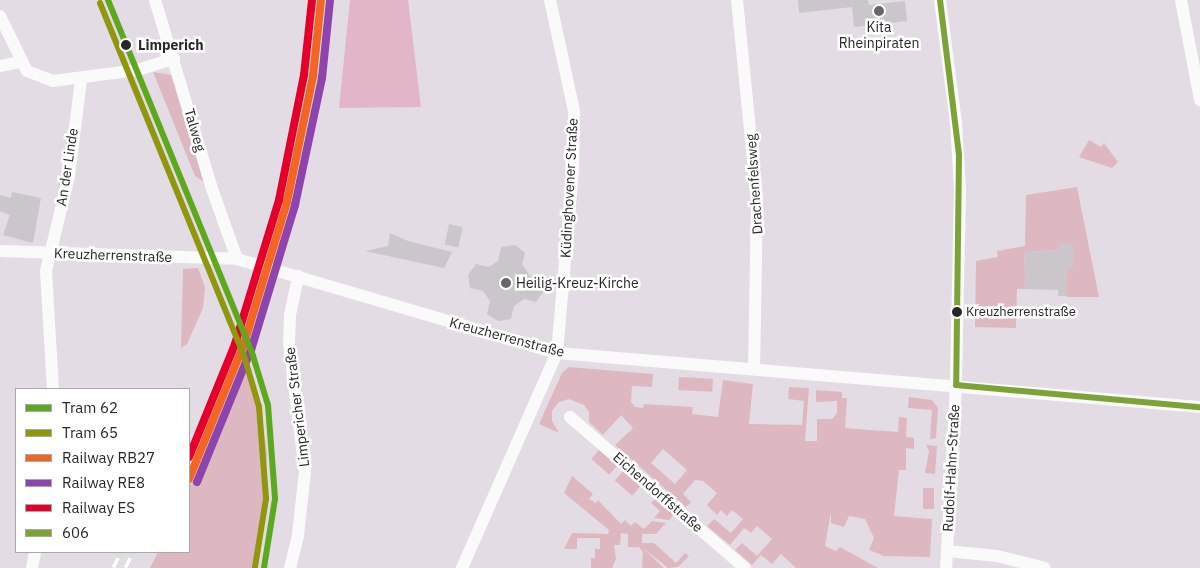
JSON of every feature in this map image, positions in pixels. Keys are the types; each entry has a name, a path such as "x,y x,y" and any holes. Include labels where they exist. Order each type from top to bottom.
{"street":[{"name":"Talweg","path":"155,0 211,186 237,259"},
{"name":"Küdinghovener Straße","path":"462,568 557,354 573,171 574,111 550,0"},
{"name":"Drachenfelsweg","path":"737,0 757,201 754,368"},
{"name":"Rudolf-Hahn-Straße","path":"940,0 959,156 956,385 946,568"},
{"path":"1181,0 1200,100"},
{"path":"0,16 20,62 27,71 42,78 81,80 148,68 174,58"},
{"path":"0,66 20,62"},
{"name":"An der Linde","path":"53,388 49,253 69,176 81,80"},
{"name":"Kreuzherrenstraße","path":"0,251 237,259 557,354 754,368 1200,408"},
{"name":"Limpericher Straße","path":"290,568 298,535 305,472 289,344 290,314 298,276"},
{"name":"Eichendorffstraße","path":"570,418 745,568"},
{"name":"Rudolf-Hahn-Straße","path":"947,552 997,556 1045,568"},
{"path":"32,568 35,553"}],"shaded area":[{"path":"350,0 408,0 421,107 339,108"},
{"path":"153,72 172,75 207,184 195,176"},
{"path":"1089,140 1101,147 1104,143 1118,162 1112,168 1079,157"},
{"path":"1077,187 1099,297 1066,297 1065,269 1073,269 1073,244 1059,243 1059,250 1024,252 1026,289 1017,289 1016,328 975,327 976,261 998,257 997,251 1025,246 1026,195"},
{"path":"198,268 205,287 203,308 187,344 181,348 183,269"},
{"path":"247,366 261,411 267,453 266,498 256,568 150,568 158,553 190,553 190,486"},
{"path":"569,367 653,374 652,387 632,386 631,402 635,407 643,408 644,404 693,407 692,414 718,417 723,380 753,384 749,424 802,425 804,401 788,399 789,387 809,388 805,441 817,441 817,419 832,419 837,413 837,401 816,402 816,390 842,392 842,398 847,398 845,428 898,432 899,417 907,418 906,437 914,438 914,449 906,448 906,470 899,470 894,516 932,519 930,557 884,556 869,550 874,538 865,519 849,516 844,527 831,523 831,512 825,546 836,551 840,547 878,568 796,568 781,554 772,564 761,555 752,565 735,550 742,543 757,556 772,539 757,526 751,533 744,528 730,545 707,526 714,519 731,533 743,519 732,510 727,516 721,510 717,515 707,505 717,493 703,481 695,480 683,494 691,502 686,507 615,445 633,428 621,415 603,435 589,422 589,412 584,405 569,399 559,402 552,411 552,421 559,433 539,424 562,373","holes":["663,449 687,470 675,484 651,463"]},
{"path":"679,377 713,379 712,392 678,390"},
{"path":"909,397 932,400 938,408 936,438 930,439 932,410 908,408"},
{"path":"926,445 937,446 935,474 925,473 929,451"},
{"path":"600,449 618,465 609,475 591,459"},
{"path":"624,470 641,485 632,496 615,481"},
{"path":"572,476 593,494 589,499 596,503 598,500 621,524 625,520 631,526 635,522 644,529 652,521 666,523 656,534 642,534 642,543 654,543 676,563 685,553 689,556 678,567 668,568 642,547 664,568 642,568 643,552 639,547 628,547 628,534 621,533 620,545 614,545 616,559 612,568 591,568 591,558 595,558 595,549 600,549 600,538 577,538 577,549 564,549 572,533 608,534 609,530 564,493"},
{"path":"923,488 934,488 934,509 923,509"},
{"path":"656,498 674,514 669,520 654,518 660,511 651,503"}],"building":[{"name":"Kita Rheinpiraten","path":"798,0 868,0 869,5 905,1 907,21 854,27 852,7 799,13"},
{"path":"12,192 41,198 33,243 3,235 10,215 0,211 0,195 11,198"},
{"path":"449,224 463,227 458,247 445,245"},
{"path":"390,233 408,241 452,252 444,268 365,251 388,246"},
{"path":"1059,243 1073,243 1073,269 1067,269 1066,296 1058,296 1058,290 1026,289 1024,252 1059,250"},
{"name":"Heilig-Kreuz-Kirche","path":"515,245 525,253 522,264 530,276 542,278 544,291 536,302 524,299 514,306 511,319 498,321 487,314 490,301 483,291 470,288 468,275 476,264 489,267 498,261 501,247"}],"railway":[{"path":"113,568 120,553"},
{"path":"125,568 132,553"}],"tram line":[{"name":"62","path":"108,0 253,356 268,405 275,499 264,568"},
{"name":"65","path":"100,3 245,359 259,407 266,499 255,567"}],"rail line":[{"name":"ES","path":"190,455 235,344 279,200 304,75 312,0"},
{"name":"RB27","path":"190,477 243,347 287,202 313,76 321,0"},
{"name":"RE8","path":"197,482 251,350 295,205 322,78 330,1"}],"transit line":[{"name":"606","path":"940,0 959,155 956,385"},
{"name":"606","path":"956,385 1200,407"}],"place":[{"name":"Kita Rheinpiraten","path":"879,11"},
{"name":"Limperich","path":"126,45"},
{"name":"Heilig-Kreuz-Kirche","path":"506,283"},
{"name":"Kreuzherrenstraße","path":"957,312"}]}
